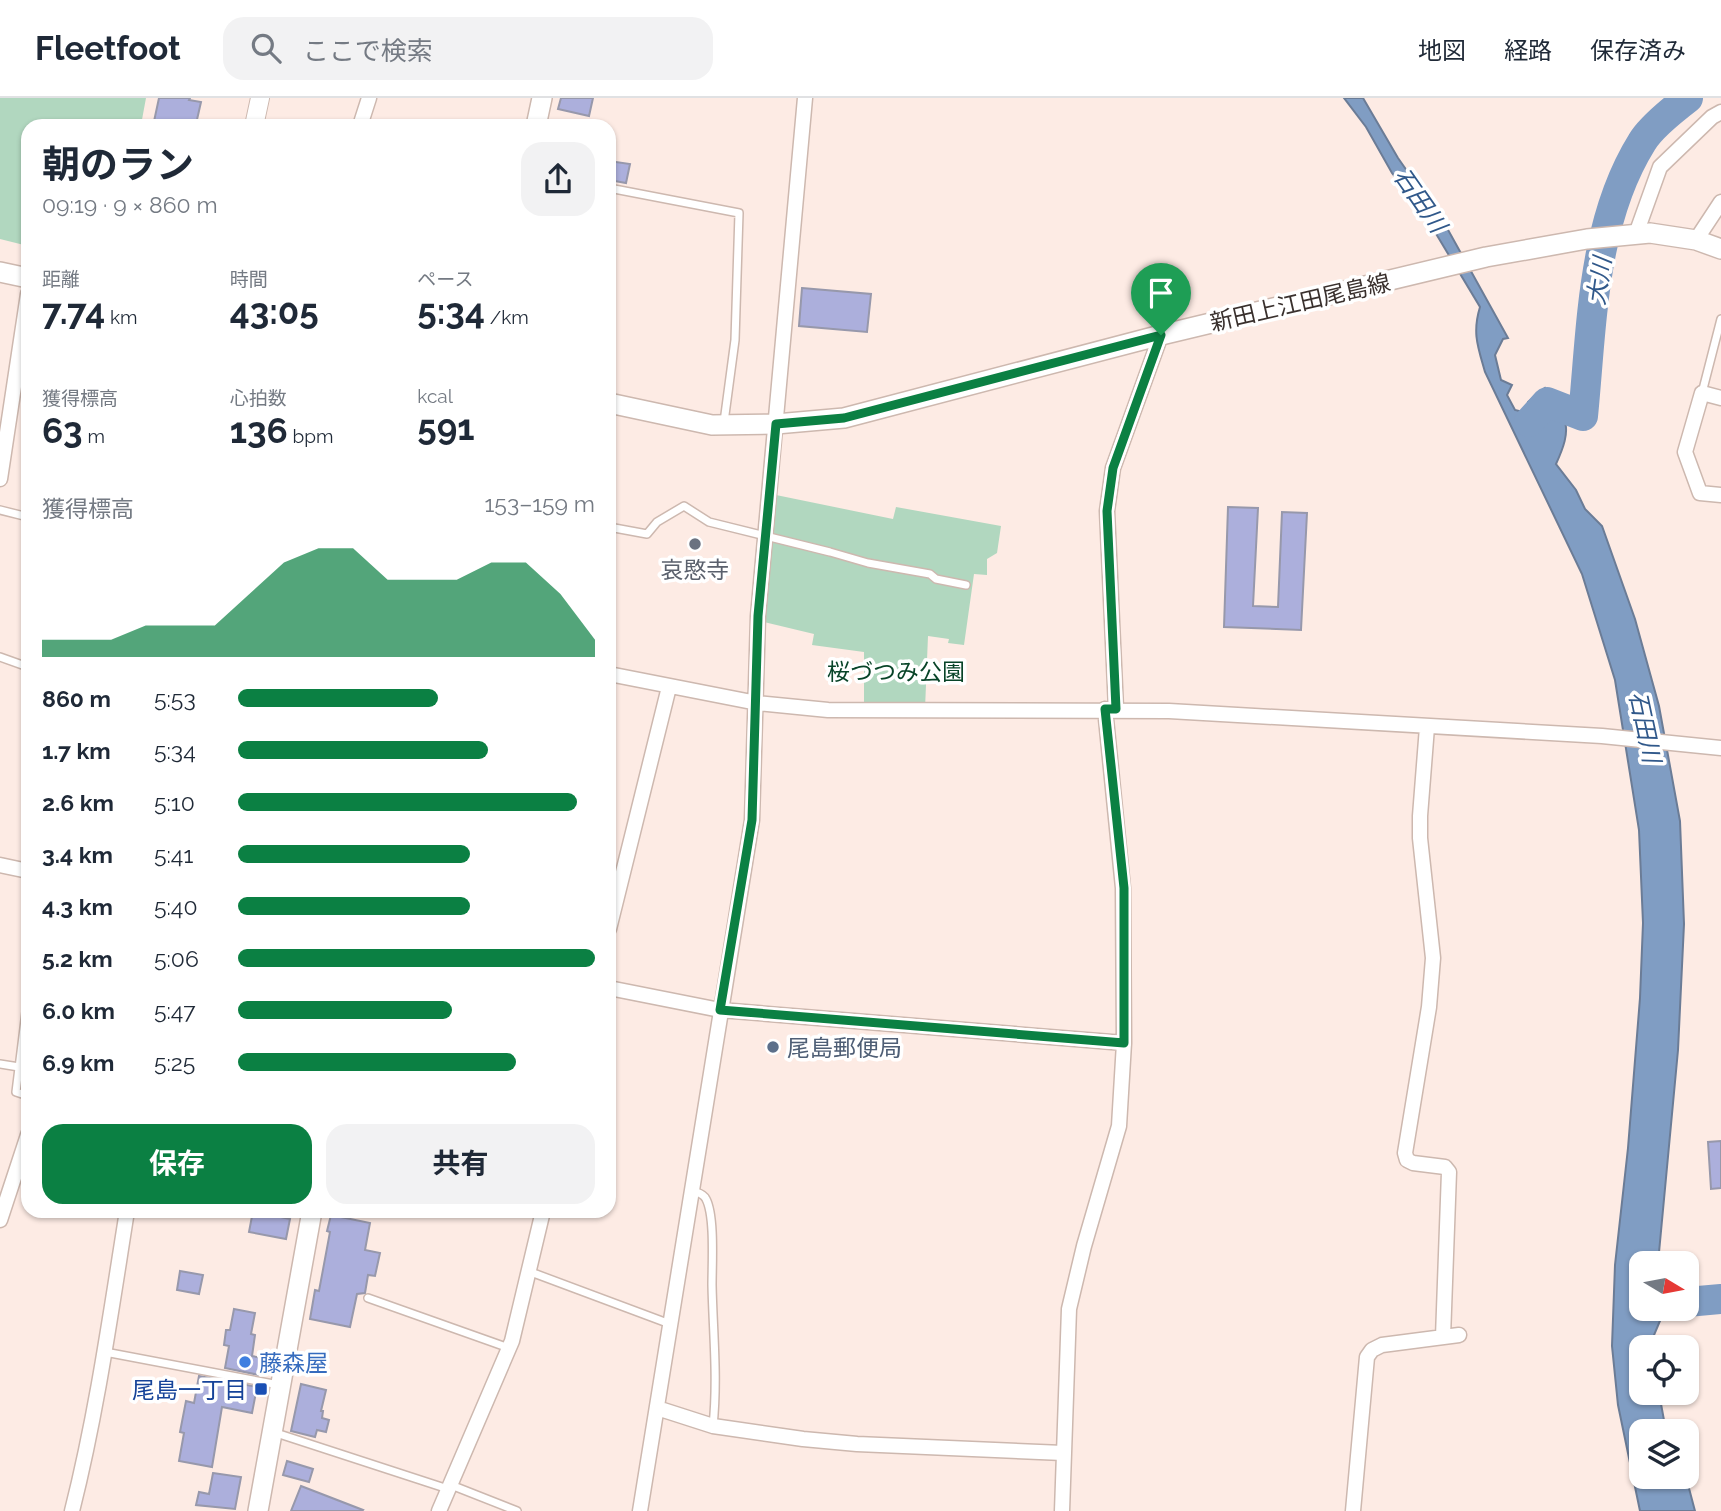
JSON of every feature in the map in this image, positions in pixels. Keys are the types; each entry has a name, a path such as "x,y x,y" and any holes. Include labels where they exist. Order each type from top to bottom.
{"main road":[{"path":"538,119 542,98"},
{"path":"1636,234 1650,233 1696,240 1721,249"},
{"name":"新田上江田尾島線","path":"616,405 712,425 776,424 844,418 1161,335 1486,257 1587,239 1636,234"},
{"path":"0,272 21,276"},
{"path":"258,1511 311,1218"}],"street":[{"path":"256,119 260,98"},
{"path":"362,119 369,98"},
{"path":"640,1511 752,820 758,616 805,98"},
{"path":"1636,234 1660,167 1712,117 1721,112"},
{"path":"1696,240 1721,202"},
{"path":"1062,1511 1069,1309 1084,1246 1117,1135 1124,1043 1124,888 1110,709 1107,511 1113,468 1161,335"},
{"path":"0,479 21,340"},
{"path":"1721,398 1702,393 1685,452 1700,493 1721,495"},
{"path":"616,676 757,703 828,710 1110,709 1602,736 1721,748"},
{"path":"616,901 669,687"},
{"path":"1427,727 1420,827 1433,958 1429,1007 1405,1153 1407,1160 1413,1163 1445,1167 1449,1172 1443,1337"},
{"path":"0,865 21,870"},
{"path":"616,989 720,1010 1124,1043"},
{"path":"0,1220 21,1156"},
{"path":"72,1511 82,1474 105,1352 126,1218"},
{"path":"439,1511 509,1348 541,1218"},
{"path":"1353,1511 1367,1357 1372,1350 1382,1345 1459,1335"},
{"path":"657,1408 713,1426 803,1439 856,1444 1063,1453"}],"lane":[{"path":"616,189 739,213 735,340 723,425"},
{"path":"1702,393 1721,319"},
{"path":"616,528 647,534 657,522 684,506 709,522 868,563 930,574 936,579 966,586"},
{"path":"0,510 21,515"},
{"path":"0,657 21,664"},
{"path":"21,1051 16,1092 21,1094"},
{"path":"0,1063 19,1067"},
{"path":"691,1191 702,1194 707,1199 711,1229 713,1324 717,1364 713,1426"},
{"path":"528,1271 670,1324"},
{"path":"368,1298 509,1348"},
{"path":"105,1352 280,1385"},
{"path":"272,1432 450,1487 517,1511"}],"green space":[{"path":"0,98 146,98 142,119 21,119 21,244 0,239"},
{"name":"桜づつみ公園","path":"776,495 893,519 896,507 1001,526 997,553 987,559 987,575 974,574 964,645 948,643 949,639 928,636 925,709 864,709 864,652 812,645 814,634 764,622"}],"water":[{"name":"石田川","path":"1344,98 1363,98 1398,158 1447,228 1508,338 1503,339 1495,355 1501,380 1512,385 1507,395 1515,410 1527,413 1528,402 1545,388 1559,408 1566,424 1566,432 1556,464 1576,490 1585,509 1602,526 1635,619 1659,706 1680,821 1684,924 1678,1050 1659,1251 1629,1251 1629,1321 1660,1321 1654,1335 1629,1335 1629,1405 1661,1405 1664,1419 1629,1419 1629,1458 1618,1405 1612,1346 1615,1265 1628,1148 1643,923 1639,830 1615,680 1582,574 1485,372 1476,332 1480,307 1426,217 1392,173 1366,127"},
{"path":"1635,1489 1689,1489 1695,1511 1640,1511"}],"building":[{"path":"159,98 190,98 189,100 201,102 197,119 154,119"},
{"path":"561,98 593,98 589,116 558,109"},
{"path":"616,162 630,164 626,183 616,181"},
{"path":"802,288 871,294 867,332 799,326"},
{"path":"1228,507 1258,508 1253,606 1278,607 1282,512 1307,513 1301,630 1224,627"},
{"path":"1721,1141 1721,1188 1711,1189 1708,1142"},
{"path":"252,1218 290,1219 286,1239 249,1232"},
{"path":"330,1218 370,1223 365,1250 380,1253 375,1276 368,1275 365,1293 357,1294 350,1327 310,1319 315,1290 319,1291 330,1232 327,1231"},
{"path":"180,1271 203,1275 199,1294 177,1290"},
{"path":"234,1309 255,1313 251,1334 255,1335 252,1356 262,1358 259,1375 225,1368 229,1346 224,1345 226,1330 230,1330"},
{"path":"199,1376 257,1387 252,1413 222,1407 212,1467 179,1461 184,1433 180,1432 186,1401 194,1403"},
{"path":"301,1384 326,1390 321,1411 322,1418 329,1420 326,1432 317,1430 315,1437 291,1431"},
{"path":"287,1461 313,1469 309,1482 283,1475"},
{"path":"213,1473 241,1477 235,1509 196,1505 199,1492 209,1494"},
{"path":"301,1486 363,1510 291,1511"}],"waterway":[{"name":"大川","path":"1529,422 1547,402 1583,416 1592,310 1613,206 1625,173 1646,136 1688,98"},
{"path":"1699,1301 1721,1299"}],"place":[{"name":"哀愍寺","path":"695,544"},
{"name":"尾島郵便局","path":"773,1047"},
{"name":"藤森屋","path":"245,1362"},
{"name":"尾島一丁目","path":"261,1389"}],"route":[{"path":"1161,335 1113,468 1107,511 1116,709 1105,709 1124,888 1124,1043 720,1010 752,820 758,616 776,424 844,418 1161,335"}]}
